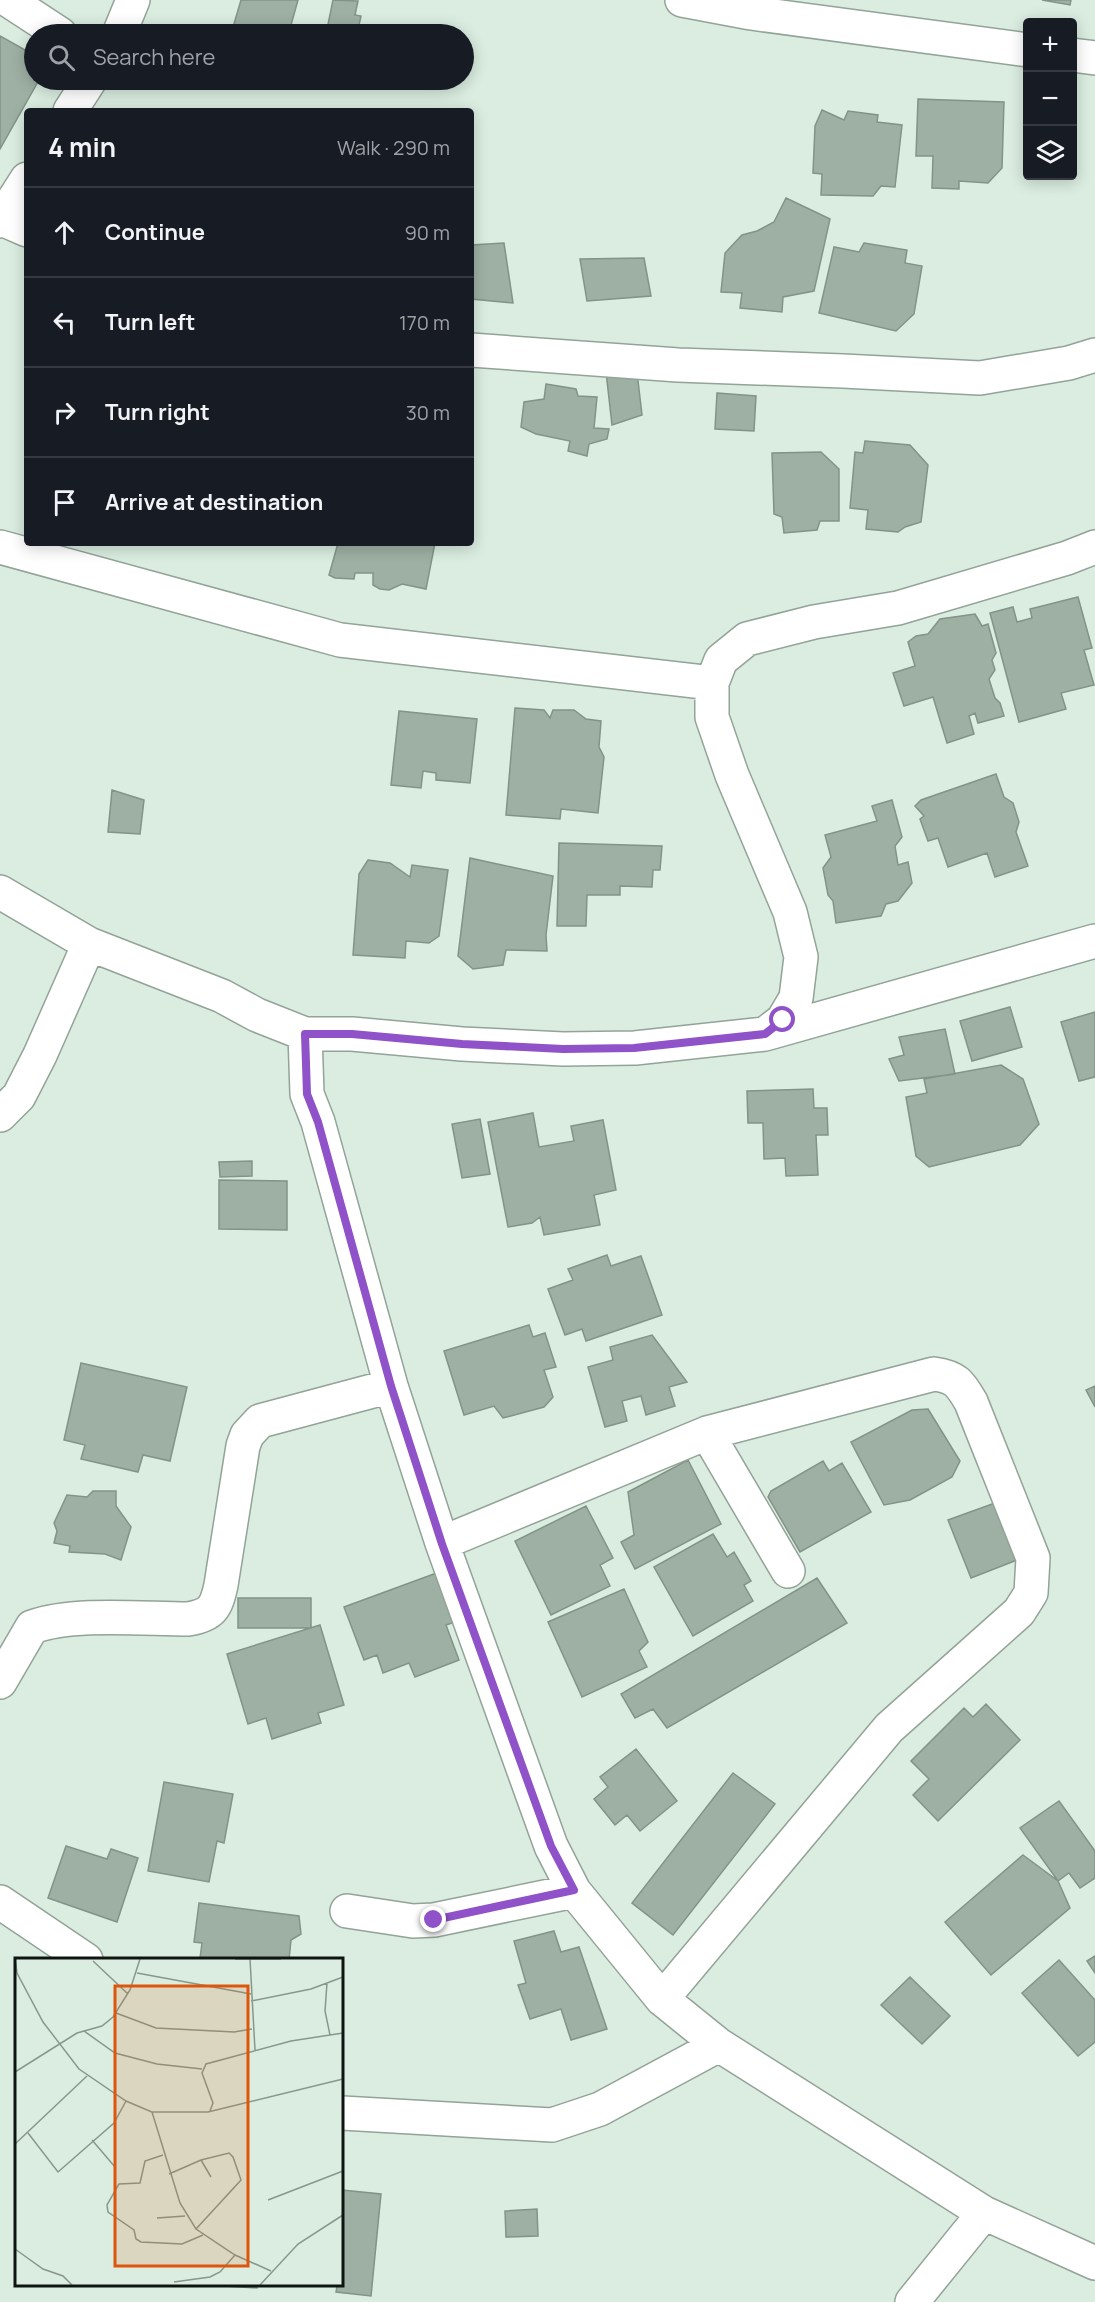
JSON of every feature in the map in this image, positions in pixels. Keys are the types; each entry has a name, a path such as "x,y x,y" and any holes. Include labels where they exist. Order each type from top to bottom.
{"street":[{"path":"8,0 45,24"},
{"path":"123,24 134,0"},
{"path":"682,0 751,13 1023,49"},
{"path":"1077,56 1095,58"},
{"path":"72,108 84,90"},
{"path":"10,223 24,187"},
{"path":"474,350 678,365 843,370 980,378 1069,363 1095,356"},
{"path":"0,547 340,640 712,683"},
{"path":"765,1034 783,1020 796,998 801,957 790,912 732,775 712,717 712,683 721,660 747,639 814,622 898,608 1067,558 1095,547"},
{"path":"0,892 89,944 222,996 257,1015 305,1034 352,1034 462,1044 563,1049 634,1048 765,1034 1095,941"},
{"path":"0,1115 19,1096 89,944"},
{"path":"305,1034 307,1094 318,1122 391,1386 442,1544 551,1846 574,1890 662,1999 719,2045 984,2213 1095,2263"},
{"path":"442,1544 707,1433 934,1374 950,1377 962,1385 971,1402 1033,1558 1031,1593 1019,1612 889,1728 662,1999"},
{"path":"0,1682 32,1627 46,1622 73,1619 188,1619 202,1616 212,1610 222,1585 243,1446 247,1435 260,1421 391,1386"},
{"path":"707,1433 788,1571"},
{"path":"347,1911 413,1921 434,1920 574,1890"},
{"path":"0,1902 83,1958"},
{"path":"344,2113 552,2124 600,2109 719,2045"},
{"path":"912,2302 984,2213"}],"building":[{"path":"241,0 298,0 291,24 234,24"},
{"path":"333,0 358,1 355,15 361,16 359,24 328,24"},
{"path":"1042,0 1071,0 1070,5"},
{"path":"0,36 24,49 24,90 33,90 0,149"},
{"path":"918,99 1004,102 1002,168 988,183 959,181 959,189 932,188 933,156 916,156"},
{"path":"822,110 844,120 848,111 878,115 877,122 902,125 895,187 881,186 873,196 821,195 822,174 813,173 815,126"},
{"path":"786,198 830,219 814,291 783,297 782,312 740,308 742,293 721,292 725,253 742,235 757,231 774,222"},
{"path":"504,243 513,303 474,299 474,245"},
{"path":"864,243 907,250 905,263 922,266 914,314 896,331 819,313 834,247 859,252"},
{"path":"644,258 651,296 587,301 580,259"},
{"path":"606,372 637,372 642,415 612,425"},
{"path":"546,384 576,389 578,396 597,397 594,428 609,429 607,439 589,444 587,456 568,451 570,441 536,434 521,427 524,402 544,399"},
{"path":"717,393 756,396 754,431 715,429"},
{"path":"865,441 910,445 928,465 921,522 898,532 866,529 868,510 850,508 855,452 863,453"},
{"path":"821,452 839,469 839,521 820,521 817,530 784,533 782,517 774,514 772,453"},
{"path":"337,546 434,546 426,589 402,584 389,590 380,589 373,585 373,573 355,573 354,579 335,578 329,575"},
{"path":"1078,597 1092,648 1084,650 1094,685 1061,693 1066,709 1019,722 990,613 1013,607 1017,622 1032,618 1030,609"},
{"path":"975,614 982,626 988,624 996,653 992,660 995,670 989,679 1004,716 978,723 975,713 969,716 974,734 947,743 933,697 904,706 893,673 915,666 908,642 916,636 928,634 940,619"},
{"path":"515,708 544,710 550,718 553,710 574,710 586,719 601,721 599,747 604,757 598,813 561,809 560,819 506,815"},
{"path":"399,711 477,719 470,783 436,780 436,773 423,771 421,788 391,785"},
{"path":"996,774 1004,797 1013,803 1019,822 1016,832 1028,866 995,877 987,853 948,867 938,838 928,841 920,819 924,816 915,806 921,800"},
{"path":"112,790 144,800 140,834 108,832"},
{"path":"892,800 902,837 895,846 898,865 908,862 912,883 898,901 886,904 881,916 836,923 833,901 828,895 823,868 831,857 825,835 877,821 872,806"},
{"path":"559,843 662,846 660,870 653,870 652,887 620,886 620,895 587,895 586,926 557,926"},
{"path":"470,858 553,876 546,935 547,951 506,950 503,965 473,969 458,956"},
{"path":"368,860 390,863 410,877 412,865 448,870 439,936 429,943 406,941 405,958 353,955 359,874"},
{"path":"1010,1007 1022,1047 972,1061 960,1021"},
{"path":"1095,1012 1095,1077 1079,1081 1061,1022"},
{"path":"945,1029 955,1074 899,1081 889,1059 904,1055 899,1037"},
{"path":"1001,1065 1023,1079 1039,1124 1020,1145 929,1167 916,1156 906,1097 927,1093 924,1079"},
{"path":"813,1089 814,1108 827,1108 828,1135 816,1135 818,1175 786,1176 785,1158 764,1159 763,1123 748,1123 747,1091"},
{"path":"533,1113 539,1147 574,1141 571,1126 603,1120 616,1190 594,1195 600,1225 544,1235 540,1217 532,1223 508,1227 488,1122"},
{"path":"480,1119 490,1174 462,1178 452,1124"},
{"path":"252,1161 252,1176 220,1177 219,1162"},
{"path":"219,1180 287,1181 287,1230 219,1229"},
{"path":"607,1255 611,1266 641,1256 662,1315 586,1341 582,1329 565,1335 548,1289 573,1280 568,1269"},
{"path":"529,1325 533,1337 545,1333 556,1367 544,1370 553,1397 544,1407 503,1418 494,1406 464,1415 444,1351"},
{"path":"652,1335 687,1382 669,1387 675,1406 646,1415 641,1396 622,1401 627,1421 605,1427 588,1367 613,1360 610,1347"},
{"path":"81,1363 187,1387 170,1461 143,1455 138,1472 81,1459 85,1445 64,1440"},
{"path":"1095,1386 1095,1407 1086,1390"},
{"path":"928,1409 960,1461 952,1477 910,1500 884,1505 851,1442 912,1410"},
{"path":"688,1460 721,1524 635,1569 621,1542 634,1535 628,1492"},
{"path":"823,1461 829,1471 842,1463 871,1512 800,1552 768,1497 771,1491"},
{"path":"93,1491 116,1491 116,1506 131,1527 121,1560 105,1554 69,1552 70,1546 54,1543 57,1531 54,1523 67,1495 87,1497"},
{"path":"995,1503 1017,1560 971,1578 948,1520"},
{"path":"586,1506 613,1558 600,1565 610,1586 551,1615 515,1541"},
{"path":"713,1534 727,1557 734,1552 751,1581 744,1585 753,1601 693,1636 654,1567"},
{"path":"442,1571 461,1620 446,1625 459,1660 415,1677 409,1663 383,1673 377,1655 364,1660 344,1607"},
{"path":"817,1578 847,1623 667,1728 653,1709 635,1718 621,1694"},
{"path":"624,1589 648,1642 639,1651 647,1667 582,1697 548,1622"},
{"path":"238,1598 311,1598 311,1628 238,1628"},
{"path":"320,1625 344,1705 318,1713 321,1723 272,1739 266,1718 248,1724 227,1654"},
{"path":"986,1704 1020,1740 938,1821 913,1795 929,1779 911,1761 964,1708 973,1717"},
{"path":"636,1749 677,1801 640,1831 627,1815 615,1825 594,1799 608,1787 600,1777"},
{"path":"733,1773 775,1804 673,1935 632,1903"},
{"path":"164,1782 233,1794 224,1843 217,1841 209,1882 148,1871"},
{"path":"1059,1801 1095,1851 1095,1878 1080,1888 1069,1873 1058,1881 1020,1828"},
{"path":"66,1846 107,1859 111,1849 138,1858 117,1922 48,1898"},
{"path":"1023,1855 1058,1881 1070,1908 991,1975 945,1922"},
{"path":"199,1903 299,1916 301,1934 291,1940 289,1958 200,1958 202,1943 194,1942"},
{"path":"554,1931 561,1952 579,1947 607,2029 571,2040 561,2009 530,2019 518,1985 526,1983 514,1941"},
{"path":"1095,1956 1095,1973 1087,1961"},
{"path":"1059,1960 1095,2000 1095,2042 1078,2056 1022,1993"},
{"path":"910,1977 950,2016 922,2044 881,2005"},
{"path":"344,2190 381,2194 371,2296 336,2292 337,2287 344,2287"},
{"path":"537,2209 538,2236 506,2237 505,2211"}],"route":[{"path":"434,1920 574,1890 551,1846 529,1786 442,1544 391,1386 318,1122 307,1094 305,1034 352,1034 462,1044 563,1049 634,1048 765,1034 783,1020"}]}
